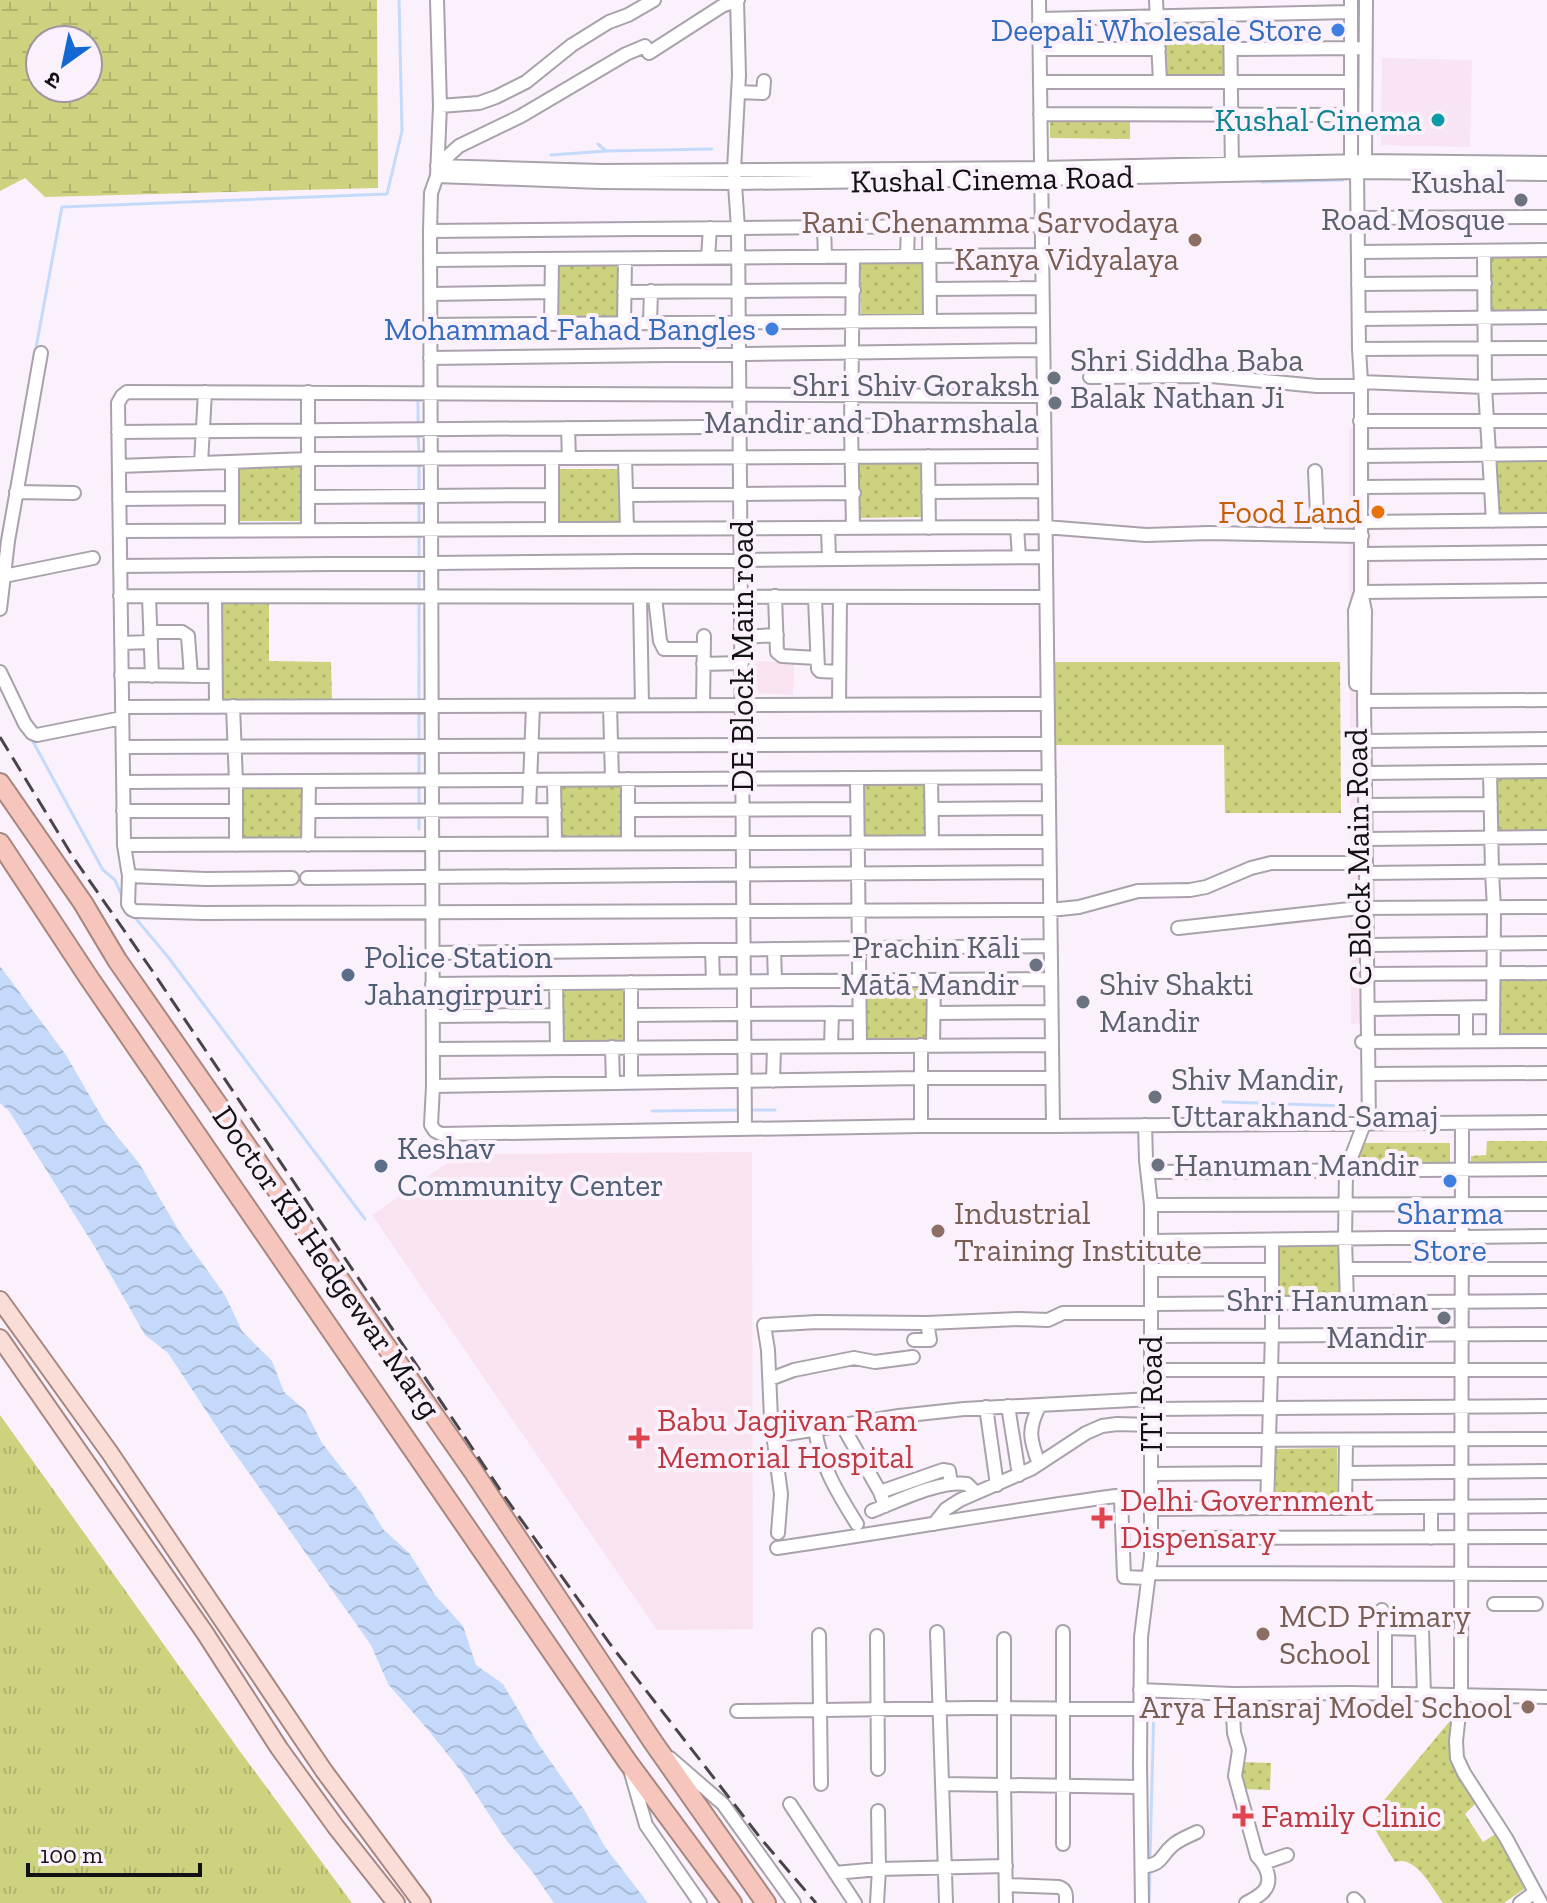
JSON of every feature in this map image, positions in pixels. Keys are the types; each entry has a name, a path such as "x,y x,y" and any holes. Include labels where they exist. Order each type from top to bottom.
{"highway":[{"name":"Doctor KB Hedgewar Marg","path":"0,783 83,903 117,960 473,1471 653,1742 766,1903"},
{"name":"Doctor KB Hedgewar Marg","path":"0,843 89,978 627,1761 732,1903"}],"main road":[{"path":"0,1300 110,1453 324,1771 422,1903"},
{"path":"0,1338 205,1633 279,1748 396,1903"}],"street":[{"path":"437,0 440,106 430,231 431,1125 435,1131 441,1134 921,1126 1547,1122"},
{"path":"440,106 479,103 496,97 526,82 572,45 609,22 654,0"},
{"path":"437,171 459,146 521,116 626,54 645,46 649,53 722,6 738,0"},
{"name":"DE Block Main road","path":"738,0 734,176 739,258 745,1129"},
{"path":"1039,0 1053,1126"},
{"path":"1156,0 1160,82"},
{"path":"1173,0 1173,16"},
{"path":"1358,165 1366,0"},
{"path":"1039,19 1230,15 1351,6 1351,115 1358,165"},
{"path":"1230,15 1232,169"},
{"path":"1040,49 1159,49"},
{"path":"1231,49 1366,49"},
{"path":"738,92 763,93 764,81"},
{"path":"1040,82 1351,82"},
{"path":"1040,114 1351,115"},
{"name":"Kushal Cinema Road","path":"437,171 734,176 1124,172 1358,165 1523,168 1547,163"},
{"name":"C Block Main Road","path":"1358,165 1361,592 1365,611 1366,839 1363,866"},
{"name":"Kushal Cinema Road","path":"1523,168 1547,174"},
{"path":"1358,218 1547,217"},
{"path":"430,231 1042,225"},
{"path":"907,256 908,226"},
{"path":"929,226 930,321"},
{"path":"824,227 825,257"},
{"path":"708,258 710,228"},
{"path":"1358,252 1547,250"},
{"path":"1484,251 1486,421 1493,521"},
{"path":"430,260 1042,255"},
{"path":"853,257 853,528"},
{"path":"551,324 552,259"},
{"path":"624,323 625,259"},
{"path":"1358,284 1485,283"},
{"path":"930,289 1042,288"},
{"path":"624,292 854,290"},
{"path":"650,323 651,291"},
{"path":"430,294 551,292"},
{"path":"1359,319 1547,317"},
{"path":"430,325 1043,320"},
{"path":"1359,349 1547,348"},
{"path":"430,358 1043,350"},
{"path":"0,609 16,492 41,353"},
{"path":"1090,377 1211,376 1317,386 1547,386"},
{"path":"1044,396 127,392 118,403 118,432 123,811 129,876 128,904 135,911 204,913 1050,910 1079,907 1138,891 1206,887 1271,863 1492,872 1547,871"},
{"path":"201,463 205,392"},
{"path":"308,392 308,530"},
{"path":"1360,421 1547,421"},
{"path":"118,432 1044,424"},
{"path":"568,428 569,458"},
{"path":"1361,456 1547,454"},
{"path":"928,456 929,528"},
{"path":"119,466 308,459 1044,456"},
{"path":"552,458 552,529"},
{"path":"625,458 627,529"},
{"path":"232,462 232,531"},
{"path":"1315,471 1318,535"},
{"path":"1361,487 1491,486"},
{"path":"928,492 1045,491"},
{"path":"16,492 74,493"},
{"path":"626,495 854,493"},
{"path":"308,497 552,495"},
{"path":"119,499 232,498"},
{"path":"1362,522 1547,520"},
{"path":"1017,527 1019,557"},
{"path":"120,531 1045,527 1146,535 1362,536"},
{"path":"828,528 829,559"},
{"path":"1362,554 1547,552"},
{"path":"120,566 1046,557"},
{"path":"4,576 93,558"},
{"path":"1361,592 1547,590"},
{"name":"C Block Main Road","path":"1361,592 1355,611 1363,866 1365,1124"},
{"path":"120,596 1046,597"},
{"path":"775,596 779,655 817,658"},
{"path":"149,597 152,676"},
{"path":"215,597 216,707"},
{"path":"640,597 642,705"},
{"path":"655,597 660,641 664,649 704,642 703,705"},
{"path":"839,705 840,597"},
{"path":"815,598 819,671 839,672"},
{"path":"121,643 182,632 188,636 191,676"},
{"path":"742,637 777,635"},
{"path":"703,664 742,663"},
{"path":"0,672 25,724 37,735 122,712 233,706 1048,704"},
{"path":"121,675 215,676"},
{"path":"1364,701 1547,700"},
{"path":"233,706 236,845"},
{"path":"529,810 533,706"},
{"path":"610,706 612,779"},
{"path":"1364,741 1547,739"},
{"path":"123,747 1048,744"},
{"path":"1365,773 1547,771"},
{"path":"1490,772 1494,908 1493,1041"},
{"path":"123,782 1049,777"},
{"path":"857,778 860,1046"},
{"path":"931,778 932,842"},
{"path":"628,779 628,843"},
{"path":"554,780 555,844"},
{"path":"308,845 309,781"},
{"path":"1365,805 1491,804"},
{"path":"932,809 1049,808"},
{"path":"628,810 857,809"},
{"path":"309,811 555,810"},
{"path":"123,811 236,811"},
{"path":"1366,839 1547,837"},
{"path":"124,845 1049,842"},
{"path":"307,878 1050,872"},
{"path":"129,876 292,878"},
{"path":"1178,928 1363,908 1547,907"},
{"name":"C Block Main Road","path":"1363,908 1368,1009 1364,1042 1369,1074 1365,1124"},
{"path":"1367,945 1547,943"},
{"path":"432,953 1051,946"},
{"path":"774,949 775,981"},
{"path":"712,950 713,981"},
{"path":"1367,974 1547,973"},
{"path":"432,984 1051,979"},
{"path":"921,1126 920,1078 934,1013 934,980"},
{"path":"631,982 631,1083"},
{"path":"556,983 557,1048"},
{"path":"1368,1009 1493,1007"},
{"path":"1466,1008 1466,1041"},
{"path":"934,1013 1051,1012"},
{"path":"831,1046 832,1013"},
{"path":"631,1015 859,1013"},
{"path":"433,1016 556,1015"},
{"path":"1364,1042 1547,1041"},
{"path":"433,1049 1052,1045"},
{"path":"612,1047 613,1083"},
{"path":"773,1081 774,1047"},
{"path":"1369,1074 1547,1073"},
{"path":"433,1086 1052,1078"},
{"path":"1462,1123 1462,1574 1457,1758 1538,1898 1520,1903"},
{"path":"1347,1302 1346,1171 1365,1124"},
{"name":"ITI Road","path":"1142,1903 1141,1637 1151,1538 1151,1205 1145,1125"},
{"path":"1148,1172 1547,1169"},
{"path":"1151,1205 1547,1204"},
{"path":"1151,1241 1547,1236"},
{"path":"1267,1508 1272,1240"},
{"path":"1346,1269 1547,1269"},
{"path":"1151,1270 1272,1270"},
{"path":"778,1533 781,1494 771,1419 764,1325 1048,1320 1063,1313 1272,1303 1547,1301"},
{"path":"914,1340 930,1340 927,1323"},
{"path":"1151,1336 1547,1334"},
{"path":"770,1379 794,1370 854,1358 875,1362 913,1357"},
{"path":"1151,1370 1547,1370"},
{"path":"1039,1464 1030,1436 1040,1405"},
{"path":"774,1436 899,1416 1008,1406 1547,1406"},
{"path":"1008,1406 1019,1475"},
{"path":"986,1407 997,1485"},
{"path":"934,1524 946,1509 1019,1475 1086,1433 1117,1424 1151,1425"},
{"path":"842,1425 885,1506"},
{"path":"815,1429 822,1459 840,1498 857,1524"},
{"path":"1151,1440 1547,1439"},
{"path":"1345,1508 1346,1440"},
{"path":"880,1492 943,1470 950,1474 951,1484"},
{"path":"1346,1473 1547,1471"},
{"path":"1151,1474 1268,1473"},
{"path":"872,1511 951,1484 967,1484 976,1493"},
{"path":"777,1548 1119,1497 1124,1577 1547,1574"},
{"path":"1151,1509 1547,1506"},
{"path":"1431,1507 1431,1538"},
{"path":"1151,1538 1547,1537"},
{"path":"1494,1604 1536,1604"},
{"path":"1382,1610 1385,1694"},
{"path":"1385,1628 1422,1629 1424,1695"},
{"path":"937,1632 946,1903"},
{"path":"1063,1632 1063,1844"},
{"path":"819,1635 821,1784"},
{"path":"877,1636 878,1769"},
{"path":"1004,1639 1006,1903"},
{"path":"1140,1690 1232,1694 1547,1697"},
{"path":"1232,1694 1234,1733 1247,1766"},
{"path":"737,1711 1140,1709"},
{"path":"653,1742 723,1804 794,1903"},
{"path":"1239,1750 1235,1776 1257,1856 1264,1863 1269,1876 1263,1893 1246,1903"},
{"path":"627,1761 646,1825 700,1903"},
{"path":"943,1784 1140,1787"},
{"path":"790,1804 855,1903"},
{"path":"877,1903 878,1811"},
{"path":"1142,1867 1155,1865 1171,1846 1197,1832"},
{"path":"1264,1863 1287,1855"},
{"path":"835,1873 946,1866 1006,1866"},
{"path":"1006,1885 1063,1888 1066,1903"}],"shaded area":[{"path":"1382,58 1472,60 1470,147 1381,145"},
{"path":"1349,428 1370,428 1374,1023 1351,1024"},
{"path":"755,661 794,663 793,695 754,693"},
{"name":"Babu Jagjivan Ram Memorial Hospital","path":"752,1152 753,1629 657,1630 372,1215 460,1154"}],"green space":[{"path":"0,0 377,0 378,188 45,197 25,178 0,191"},
{"path":"1163,23 1224,23 1225,77 1163,77"},
{"path":"1050,117 1130,118 1130,139 1050,138"},
{"path":"1547,253 1547,314 1489,314 1490,255"},
{"path":"860,262 922,262 923,316 861,316"},
{"path":"555,263 617,263 618,316 556,317"},
{"path":"1547,460 1547,514 1495,515 1494,461"},
{"path":"859,464 921,464 921,517 860,518"},
{"path":"300,467 300,521 239,521 238,468"},
{"path":"557,469 618,469 619,522 557,523"},
{"path":"222,604 269,604 269,661 331,662 332,700 223,700"},
{"path":"1054,662 1340,662 1341,813 1225,813 1224,745 1054,745"},
{"path":"1497,778 1547,778 1547,831 1498,832"},
{"path":"926,782 927,836 865,836 864,783"},
{"path":"622,783 623,837 561,838 560,784"},
{"path":"303,785 303,839 241,840 241,786"},
{"path":"1499,981 1547,981 1547,1034 1500,1035"},
{"path":"927,986 927,1040 866,1041 865,987"},
{"path":"562,988 623,988 624,1041 563,1042"},
{"path":"1487,1141 1547,1141 1547,1165 1471,1165 1471,1156 1486,1155"},
{"path":"1361,1143 1450,1143 1450,1165 1359,1166"},
{"path":"1342,1244 1342,1298 1276,1298 1276,1245"},
{"path":"0,1415 239,1750 352,1903 0,1903"},
{"path":"1337,1448 1337,1502 1276,1502 1275,1449"},
{"path":"1454,1716 1452,1761 1478,1801 1465,1814 1483,1842 1497,1833 1527,1887 1504,1903 1443,1903 1417,1868 1403,1861 1395,1862 1374,1828 1379,1824 1375,1811"},
{"path":"1241,1762 1271,1763 1270,1790 1243,1789"}],"water":[{"path":"0,966 66,1055 103,1119 139,1163 179,1231 225,1295 242,1331 272,1361 284,1392 305,1410 322,1443 361,1493 383,1529 410,1554 435,1595 463,1626 476,1665 503,1684 605,1847 648,1903 554,1903 504,1837 460,1770 388,1684 371,1645 224,1438 168,1353 145,1335 93,1244 9,1111 0,1103"}],"waterway":[{"path":"35,353 62,207 387,194 402,131 399,0"},
{"path":"598,144 606,151"},
{"path":"551,155 712,149"},
{"path":"1262,182 1343,180"},
{"path":"418,397 418,425"},
{"path":"418,433 419,453"},
{"path":"0,550 18,451"},
{"path":"419,461 419,493"},
{"path":"419,501 419,525"},
{"path":"419,533 419,557"},
{"path":"419,565 419,593"},
{"path":"419,601 419,701"},
{"path":"419,709 419,741"},
{"path":"31,738 103,870 115,880 124,901"},
{"path":"419,749 419,777"},
{"path":"419,785 419,805"},
{"path":"419,813 419,829"},
{"path":"132,914 168,957 365,1219"},
{"path":"1223,1102 1346,1106"},
{"path":"652,1111 743,1110"},
{"path":"751,1110 775,1110"},
{"path":"1456,1143 1456,1165"},
{"path":"1456,1172 1456,1197"},
{"path":"1150,1859 1154,1704"},
{"path":"1149,1903 1150,1871"}],"railway":[{"path":"0,737 73,857 505,1497 610,1644 762,1840 816,1903"}],"place":[{"name":"Deepali Wholesale Store","path":"1338,30"},
{"name":"Kushal Cinema","path":"1438,120"},
{"name":"Kushal Road Mosque","path":"1521,200"},
{"name":"Rani Chenamma Sarvodaya Kanya Vidyalaya","path":"1195,240"},
{"name":"Mohammad Fahad Bangles","path":"772,329"},
{"name":"Shri Siddha Baba Balak Nathan Ji","path":"1054,378"},
{"name":"Shri Shiv Goraksh Mandir and Dharmshala","path":"1055,403"},
{"name":"Food Land","path":"1378,512"},
{"name":"Prachin Kāli Mātā Mandir","path":"1036,965"},
{"name":"Police Station Jahangirpuri","path":"348,975"},
{"name":"Shiv Shakti Mandir","path":"1083,1002"},
{"name":"Shiv Mandir, Uttarakhand Samaj","path":"1155,1097"},
{"name":"Hanuman Mandir","path":"1158,1165"},
{"name":"Keshav Community Center","path":"381,1166"},
{"name":"Sharma Store","path":"1450,1181"},
{"name":"Industrial Training Institute","path":"938,1231"},
{"name":"Shri Hanuman Mandir","path":"1444,1318"},
{"name":"Babu Jagjivan Ram Memorial Hospital","path":"639,1438"},
{"name":"Delhi Government Dispensary","path":"1102,1518"},
{"name":"MCD Primary School","path":"1263,1634"},
{"name":"Arya Hansraj Model School","path":"1528,1707"},
{"name":"Family Clinic","path":"1243,1816"}]}
